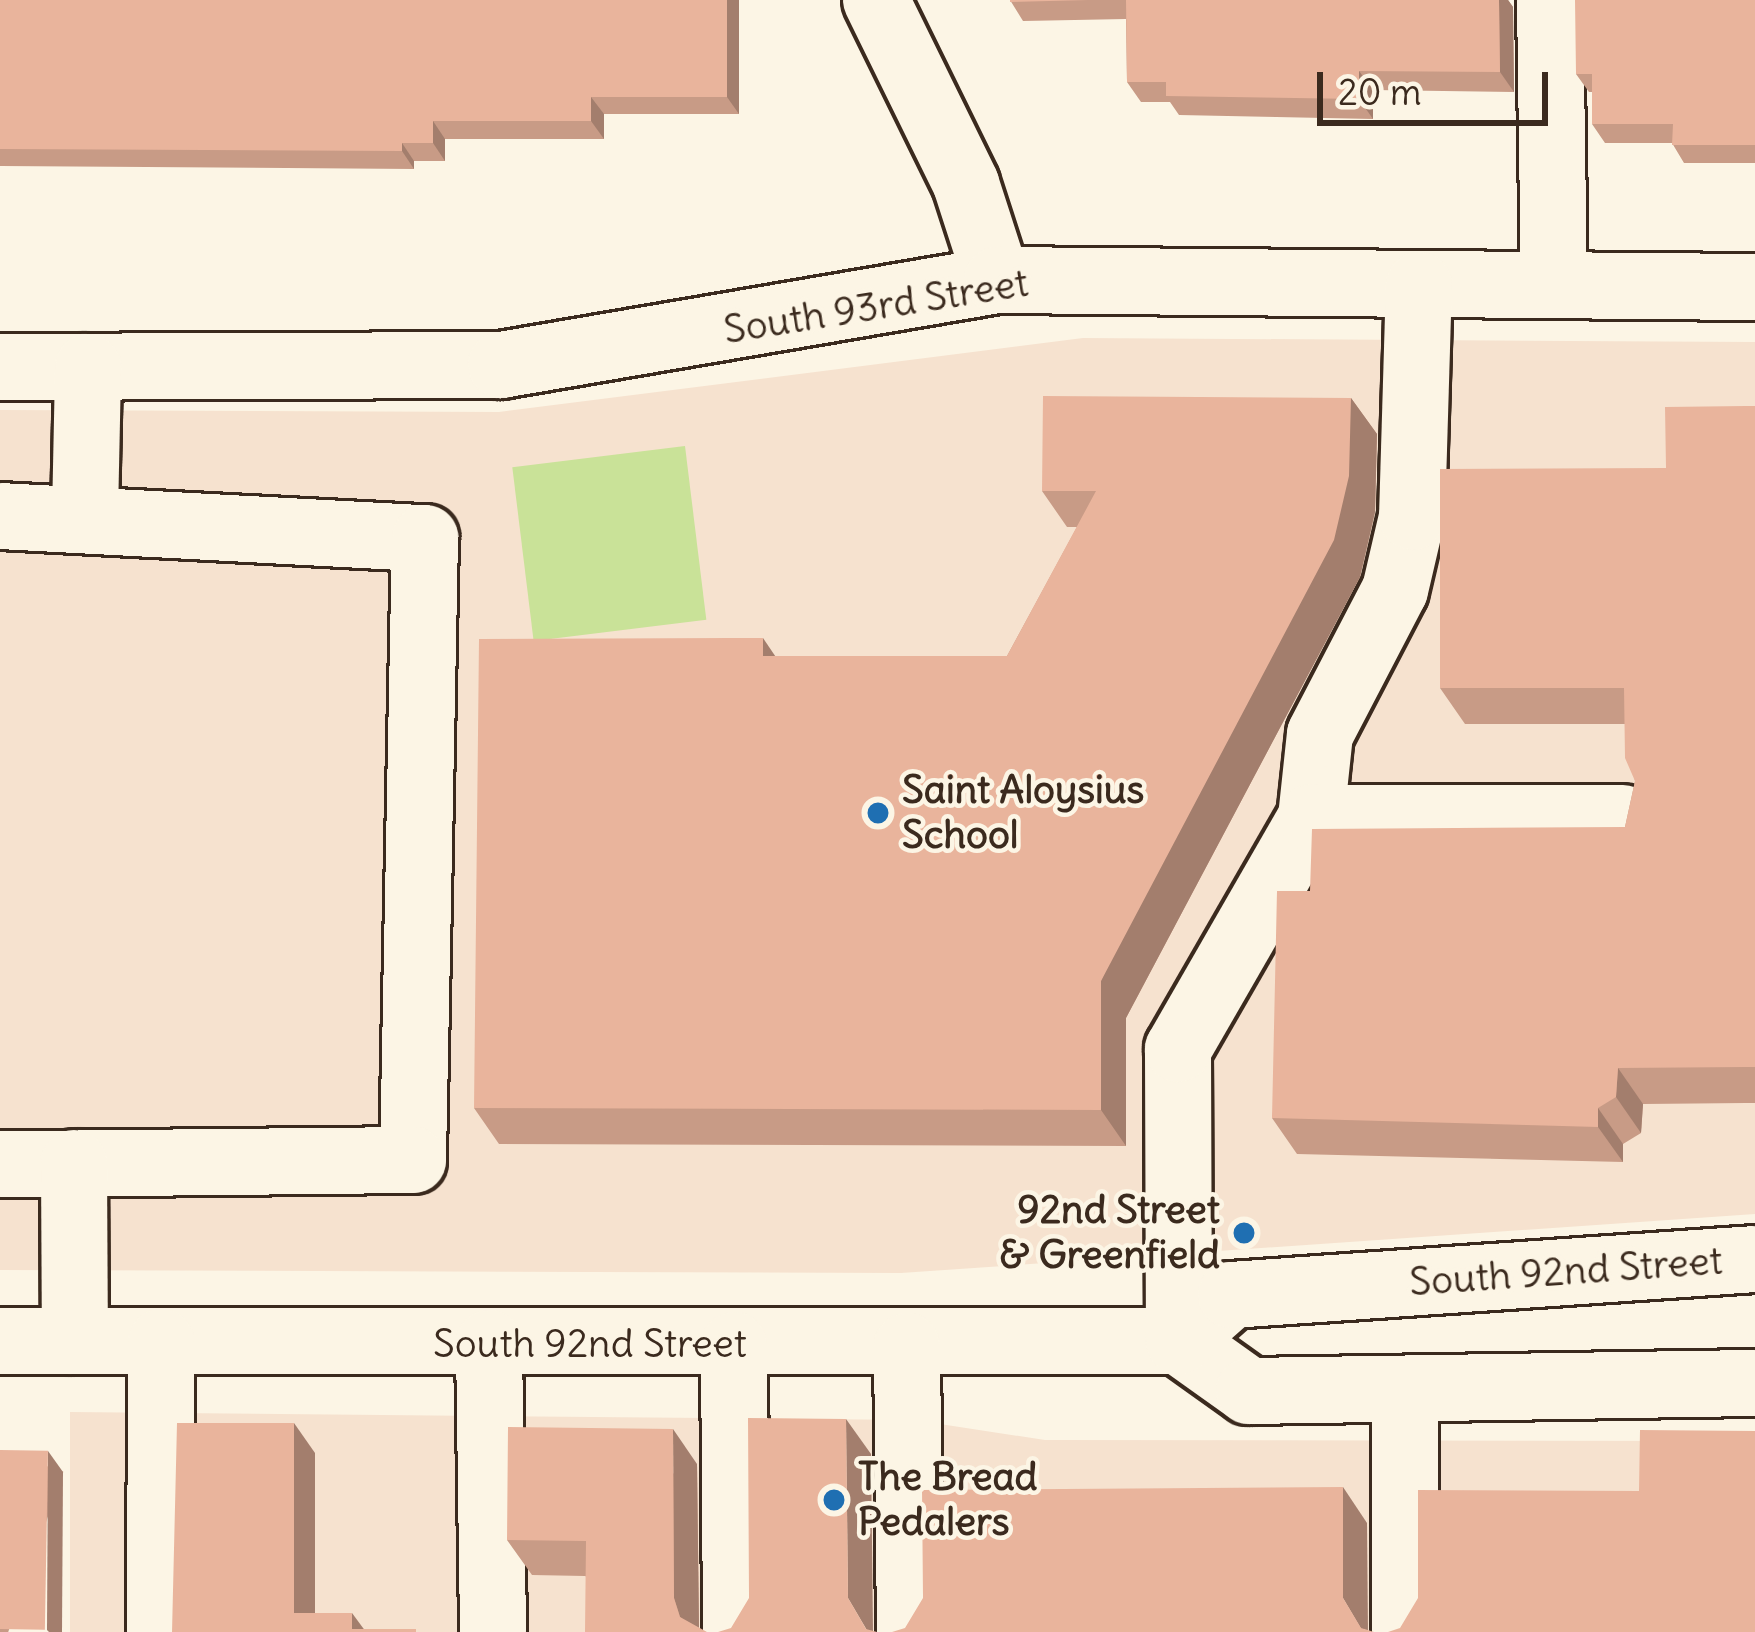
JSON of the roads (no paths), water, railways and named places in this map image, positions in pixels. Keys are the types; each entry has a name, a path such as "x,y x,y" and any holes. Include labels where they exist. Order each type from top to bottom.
{"street":[{"path":"876,0 967,184 998,280"},
{"path":"1550,0 1554,285"},
{"name":"South 93rd Street","path":"0,368 501,365 998,280 1755,287"},
{"path":"1419,285 1412,517 1395,590 1320,734 1311,818 1178,1049 1179,1341 1249,1391 1405,1393 1755,1383"},
{"path":"85,515 88,367"},
{"path":"0,516 85,515 424,538 413,1160 0,1164"},
{"path":"1311,818 1623,818"},
{"path":"74,1163 75,1341"},
{"name":"South 92nd Street","path":"0,1341 907,1346 1179,1341 1231,1295 1755,1258"},
{"path":"160,1632 161,1342"},
{"path":"489,1343 493,1632"},
{"path":"734,1345 736,1632"},
{"path":"907,1346 910,1632"},
{"path":"1405,1393 1405,1632"}],"place":[{"name":"Saint Aloysius School","path":"878,813"},
{"name":"92nd Street & Greenfield","path":"1244,1233"},
{"name":"The Bread Pedalers","path":"834,1500"}]}
